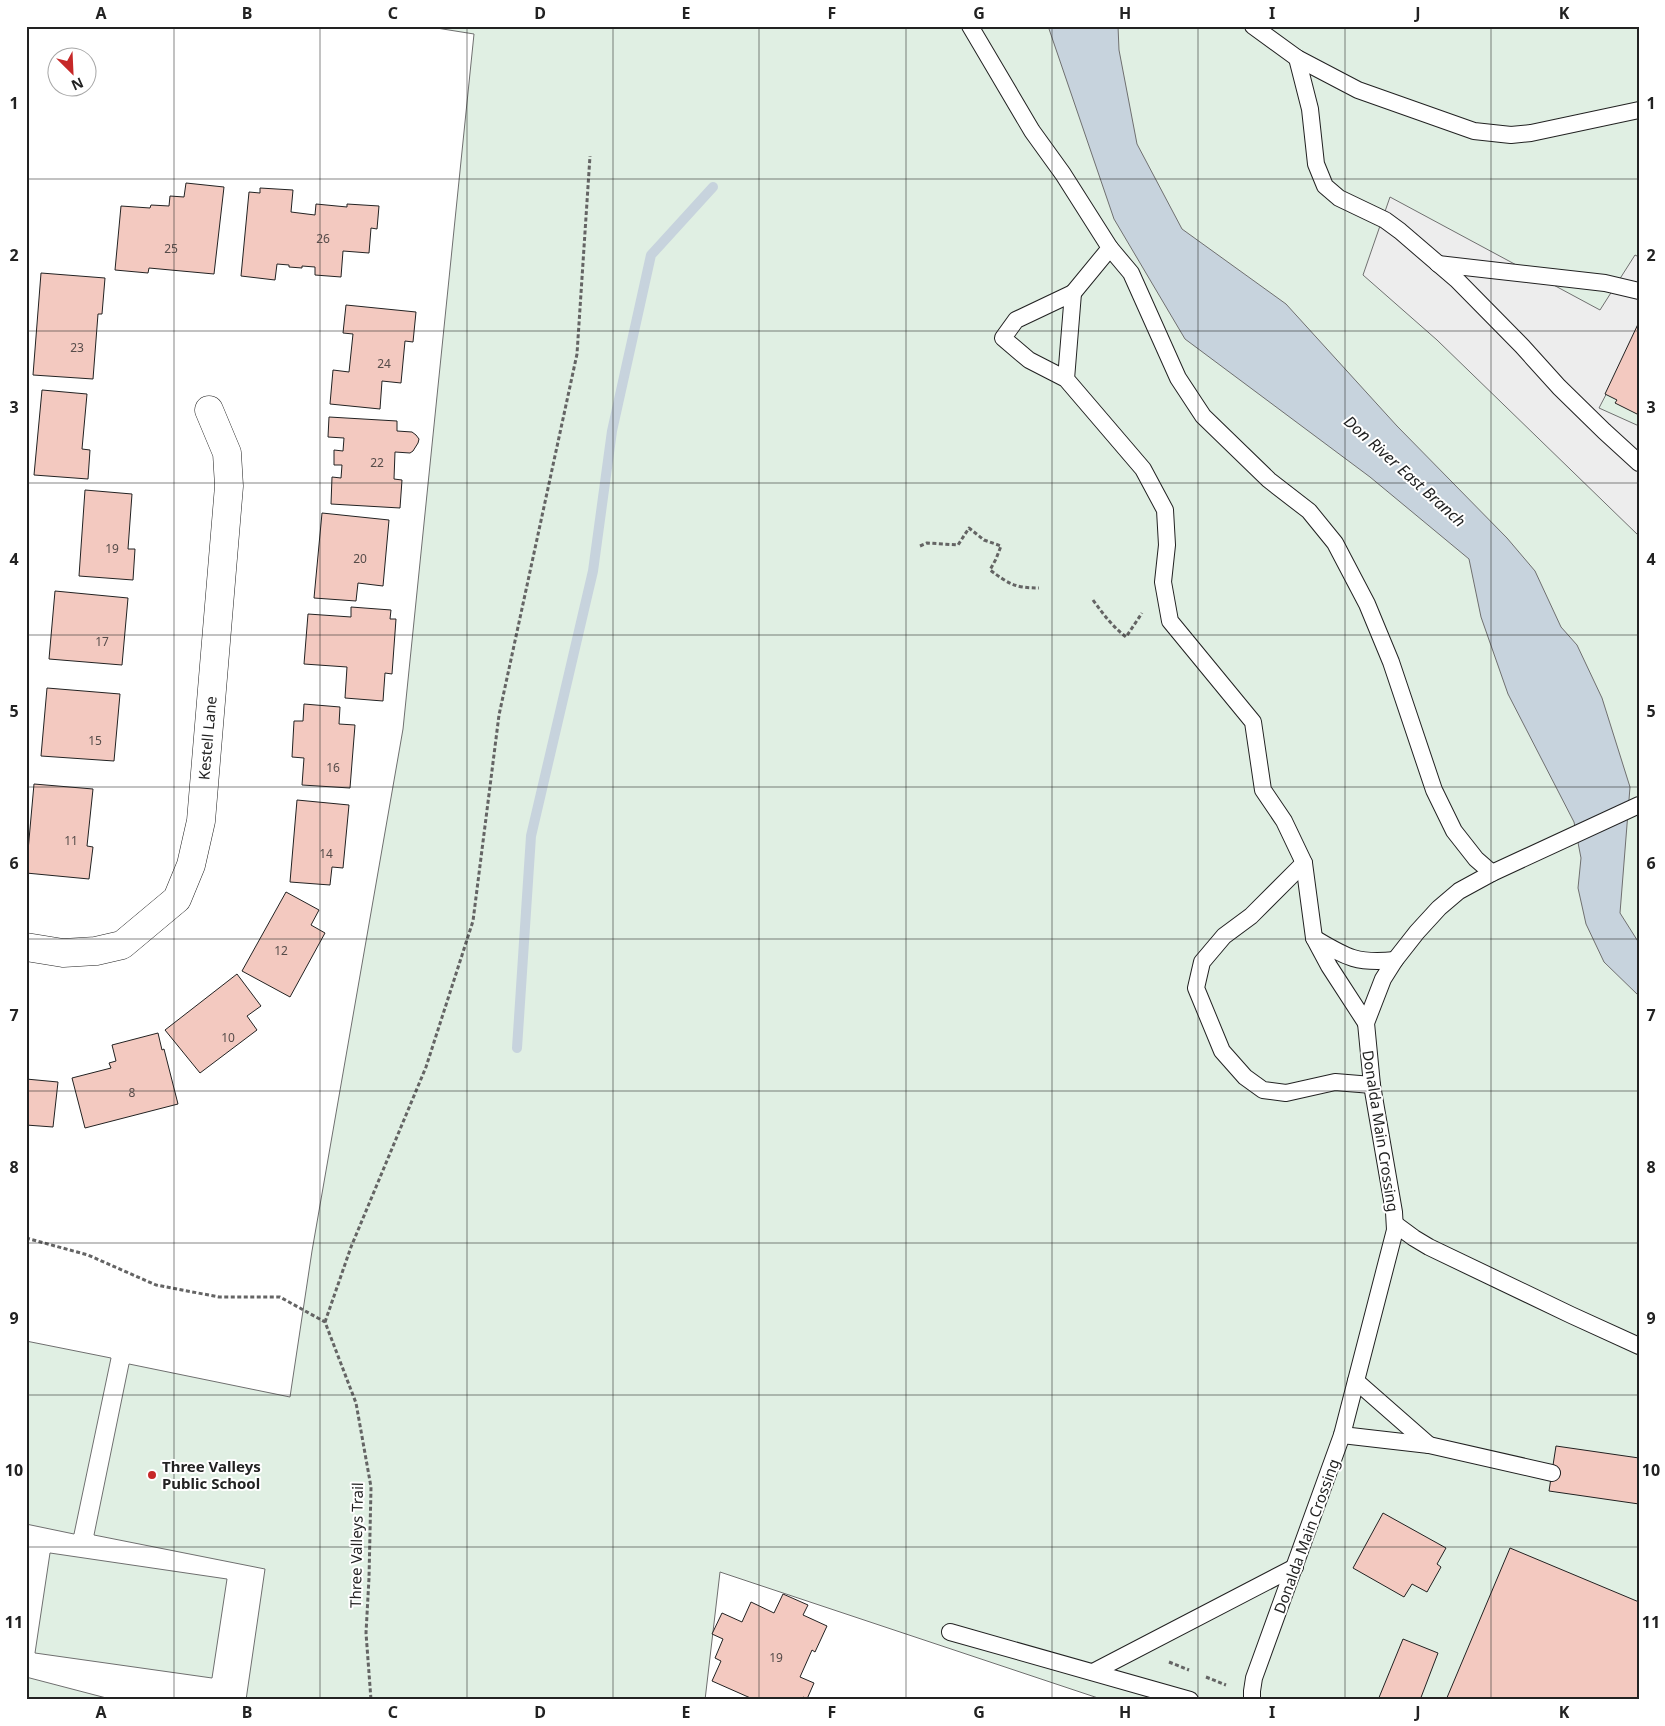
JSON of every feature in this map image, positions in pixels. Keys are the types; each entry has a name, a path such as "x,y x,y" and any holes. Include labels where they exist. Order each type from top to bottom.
{"street":[{"name":"Kestell Lane","path":"26,947 63,953 122,945 177,900 191,865 201,821 229,486 227,453 209,410"}],"lane":[{"path":"970,26 1032,131 1110,248 1131,273 1178,378 1203,416 1270,480 1308,511 1335,543 1367,604 1390,662 1434,790 1454,831 1476,859 1492,873"},
{"path":"1253,26 1297,58 1358,90 1474,131 1511,135 1531,133 1639,110"},
{"path":"1297,58 1310,109 1316,164 1326,186 1339,198 1385,220 1457,280 1604,431 1639,463"},
{"path":"1110,248 1073,293 1016,320 1004,338 1029,360 1066,379 1143,469 1165,510 1167,545 1163,582 1170,621 1253,722 1263,790 1284,821 1304,863 1314,938 1329,966 1366,1023"},
{"path":"1438,264 1605,283 1639,291"},
{"path":"1066,379 1073,293"},
{"name":"Donalda Main Crossing","path":"1252,1700 1254,1678 1342,1435 1395,1224 1372,1085 1366,1023 1383,979 1417,932 1452,895 1518,860 1639,805"},
{"path":"1304,863 1251,916 1224,936 1202,962 1196,988 1222,1051 1245,1077 1263,1090 1286,1093 1334,1082 1372,1085"},
{"path":"1314,938 1346,957 1373,962 1395,960"},
{"path":"1395,1224 1429,1247 1639,1346"},
{"path":"1356,1381 1430,1445"},
{"path":"1342,1435 1430,1445 1552,1473"},
{"path":"1093,1672 1295,1567"},
{"path":"950,1632 1190,1700"}],"path":[{"path":"26,1238 88,1255 156,1285 219,1297 280,1297 324,1322 350,1247 426,1067 473,921 500,715 577,354 590,156"},
{"path":"920,546 927,543 958,545 969,528 984,540 1001,546 990,570 1006,582 1022,588 1039,588"},
{"path":"1093,600 1103,615 1126,637"},
{"name":"Three Valleys Trail","path":"324,1322 356,1403 371,1487 366,1633 371,1700"}],"green space":[{"path":"424,26 1639,26 1639,1700 1104,1700 720,1572 705,1700 246,1700 265,1569 94,1535 129,1364 290,1397 312,1251 403,729 474,34"},
{"path":"26,1341 111,1358 74,1534 26,1524"},
{"path":"50,1553 227,1579 212,1678 35,1653"},
{"path":"26,1677 114,1700 26,1700"}],"shaded area":[{"path":"1390,197 1600,310 1635,255 1639,257 1639,331 1599,408 1639,426 1639,536 1437,340 1363,275"}],"water":[{"name":"Don River East Branch","path":"1048,26 1118,26 1119,50 1137,144 1182,229 1286,304 1397,426 1507,538 1535,571 1561,627 1577,645 1602,698 1630,787 1620,913 1639,943 1639,996 1604,962 1586,924 1578,888 1581,858 1574,822 1508,694 1481,617 1469,559 1370,477 1185,339 1114,219"}],"building":[{"path":"186,183 224,187 214,274 149,268 148,273 115,270 121,206 150,208 151,205 169,206 170,196 184,197"},
{"path":"260,188 293,190 291,212 315,215 316,204 347,207 347,204 379,206 377,229 371,228 369,253 343,251 341,277 315,275 315,267 289,267 289,265 277,264 275,280 241,276 249,192 260,193"},
{"path":"41,273 105,278 102,314 98,314 93,379 33,375"},
{"path":"346,305 416,312 413,342 405,341 401,383 382,381 380,409 330,404 333,370 349,372 353,334 343,333"},
{"path":"1639,322 1639,415 1615,403 1617,400 1605,394"},
{"path":"42,390 87,394 82,449 90,450 88,479 34,475"},
{"path":"329,417 397,421 397,431 412,432 416,435 419,439 413,451 410,453 395,452 394,479 402,480 400,508 331,504 332,477 341,478 342,465 334,465 334,450 343,451 344,438 328,437"},
{"path":"85,490 132,494 128,549 135,549 133,580 79,576"},
{"path":"322,513 389,520 383,586 358,583 356,601 314,598"},
{"path":"55,591 128,598 122,665 49,659"},
{"path":"351,607 391,610 390,619 396,619 392,674 385,673 383,701 345,698 347,667 304,664 308,614 351,617"},
{"path":"47,688 120,694 114,761 41,756"},
{"path":"304,704 340,707 339,724 355,725 350,788 302,785 304,758 292,757 294,721 303,721"},
{"path":"34,784 93,789 87,846 93,847 89,879 26,873"},
{"path":"297,800 349,805 343,868 332,867 330,885 290,882"},
{"path":"286,892 319,910 311,925 325,933 290,997 242,971"},
{"path":"237,974 261,1006 247,1016 257,1030 200,1073 165,1030"},
{"path":"158,1033 178,1104 85,1128 72,1078 111,1068 109,1063 116,1061 112,1045"},
{"path":"26,1079 58,1082 53,1127 26,1125"},
{"path":"1556,1446 1639,1458 1639,1504 1549,1491"},
{"path":"1383,1513 1446,1548 1437,1564 1441,1567 1427,1592 1412,1584 1404,1597 1353,1568"},
{"path":"1510,1548 1639,1602 1639,1700 1446,1700"},
{"path":"783,1594 808,1605 803,1615 827,1626 815,1652 812,1650 800,1677 814,1683 807,1699 803,1697 802,1700 755,1700 712,1681 721,1661 715,1658 723,1639 712,1634 722,1613 742,1622 751,1602 774,1613"},
{"path":"1403,1639 1438,1653 1420,1700 1378,1700"}],"waterway":[{"path":"517,1048 531,836 593,571 612,431 651,255 713,187"}],"place":[{"name":"Three Valleys Public School","path":"152,1475"}]}
